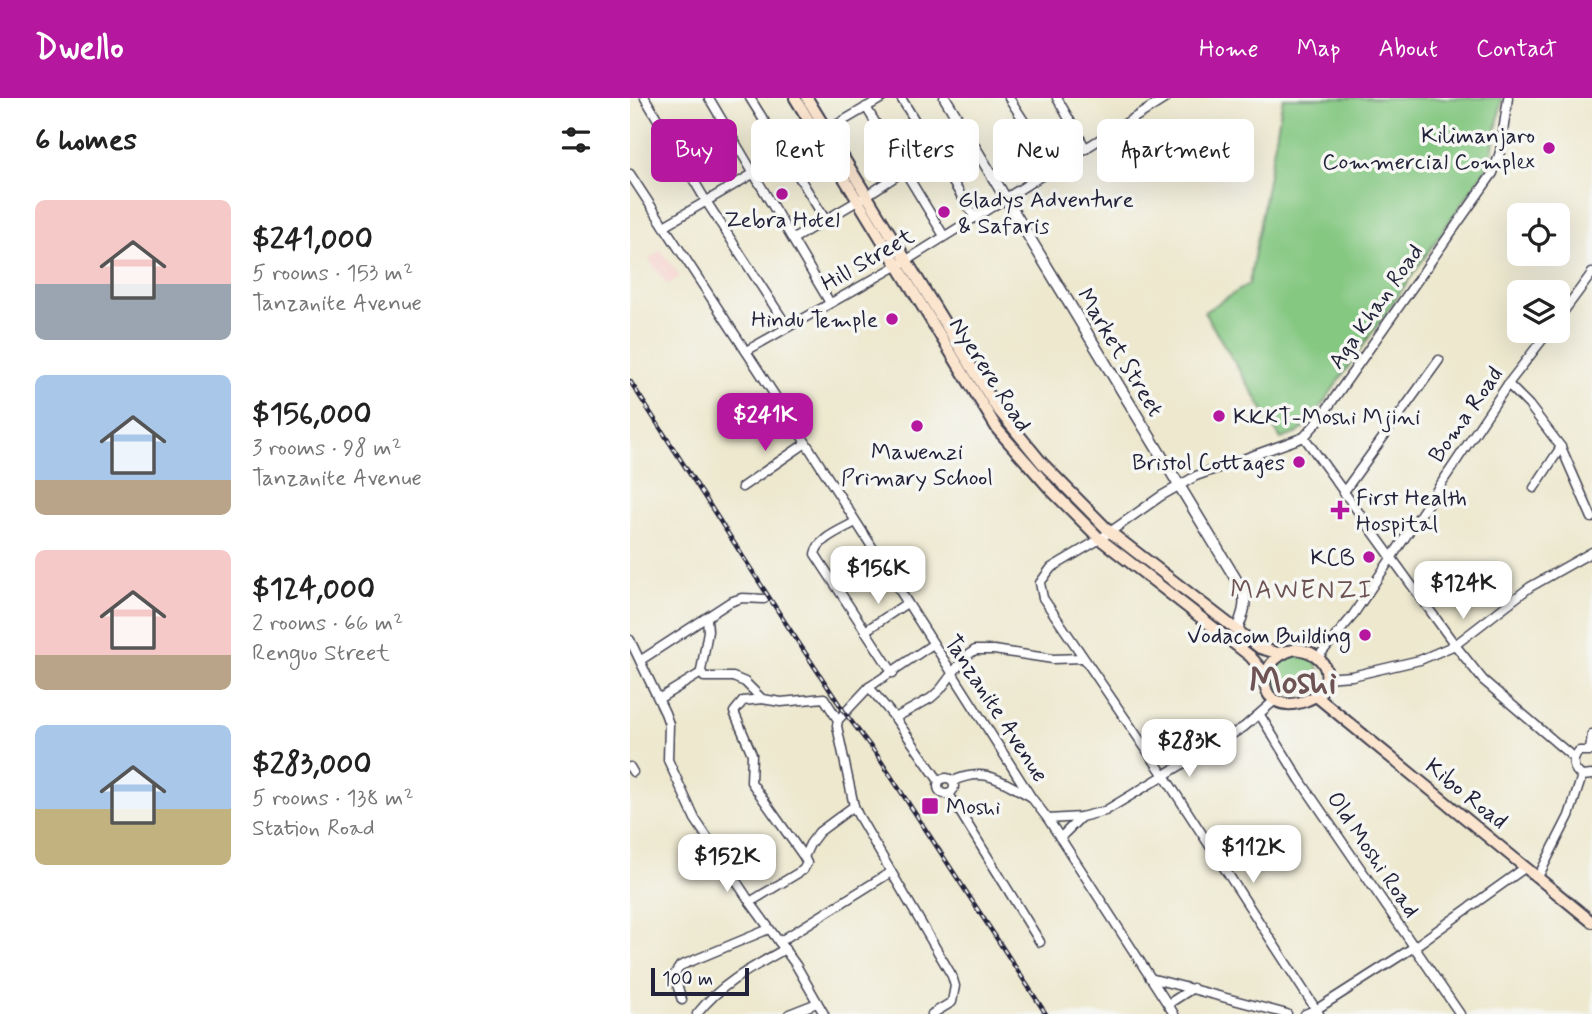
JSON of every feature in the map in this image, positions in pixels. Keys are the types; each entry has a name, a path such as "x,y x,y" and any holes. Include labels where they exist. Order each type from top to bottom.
{"main road":[{"name":"Nyerere Road","path":"795,98 811,119"},
{"name":"Nyerere Road","path":"807,98 816,119"},
{"name":"Nyerere Road","path":"850,177 1013,430 1110,532 1267,651 1288,651"},
{"name":"Nyerere Road","path":"903,262 998,430 1051,490 1100,539 1250,656 1262,670 1264,684"},
{"path":"1309,650 1325,668 1325,685 1316,696 1296,704 1286,705 1274,701 1264,684 1268,667 1279,655 1288,651 1309,650"},
{"name":"Kibo Road","path":"1316,696 1592,922"}],"street":[{"path":"645,98 706,201 787,326"},
{"path":"709,98 751,168"},
{"path":"750,98 763,119"},
{"path":"846,119 882,98"},
{"path":"901,98 914,119"},
{"name":"Market Street","path":"945,98 958,119"},
{"path":"1009,98 1023,119"},
{"path":"1057,98 1086,149"},
{"name":"Hill Street","path":"1083,151 1151,102 1166,98"},
{"name":"Aga Khan Road","path":"1304,437 1319,420 1493,173 1500,152 1508,98"},
{"path":"866,107 873,119"},
{"name":"Market Street","path":"979,155 1243,592 1244,611 1237,630"},
{"name":"Tanzanite Avenue","path":"630,174 1174,1014"},
{"path":"664,226 751,175"},
{"path":"759,182 830,303"},
{"path":"802,182 825,219"},
{"path":"793,239 887,182"},
{"path":"911,182 944,236"},
{"path":"953,182 975,218"},
{"name":"Hill Street","path":"746,351 903,262 1034,182"},
{"path":"1570,303 1592,274"},
{"name":"Boma Road","path":"1318,657 1351,618 1508,384 1540,343"},
{"path":"1343,493 1438,360"},
{"path":"1508,384 1529,405 1561,447 1592,518"},
{"path":"1318,1012 1165,777 1043,598 1040,583 1051,568 1100,539 1180,485 1224,464 1304,437 1455,645 1490,687 1574,758"},
{"path":"742,487 806,443"},
{"path":"1534,488 1561,447"},
{"path":"855,522 821,543 815,554 892,673"},
{"path":"1325,678 1352,676 1420,660 1455,645 1530,587 1592,551"},
{"path":"641,660 735,600 764,599"},
{"path":"865,631 907,603"},
{"path":"660,698 701,673 708,631 707,619"},
{"path":"630,639 660,698 669,724 668,760 695,819 782,945 824,1014"},
{"path":"932,1014 952,1002 955,986 952,976 854,806 837,726 838,720 869,687 933,644"},
{"path":"895,718 931,698 965,657 975,650 994,650 1053,659 1083,658"},
{"path":"701,673 704,677 733,677 745,682 762,699"},
{"path":"869,687 895,718 939,780 939,791 949,794"},
{"path":"750,902 803,870 807,863 750,779 752,754 734,712 743,701 762,699 781,702 824,698 838,720"},
{"path":"1048,819 1081,817 1105,811 1244,727 1274,701"},
{"name":"Old Moshi Road","path":"1260,715 1300,780 1460,1014"},
{"path":"1582,776 1575,769 1574,758 1579,751 1591,750 1592,734"},
{"path":"953,781 967,775 987,776 1031,797"},
{"path":"1582,776 1592,775"},
{"path":"1538,877 1569,816 1582,776"},
{"path":"939,780 946,777 953,781"},
{"path":"949,794 954,788 953,781"},
{"path":"949,794 1040,943"},
{"path":"804,857 819,832 854,806"},
{"path":"1060,838 1081,817"},
{"path":"1305,1014 1318,1012 1526,867"},
{"path":"697,1014 738,975 891,872"},
{"path":"681,1000 674,975 680,966 769,929"},
{"path":"1150,978 1287,1014"},
{"path":"1168,1004 1193,988"},
{"path":"789,1014 817,1003"}],"shaded area":[{"path":"661,250 680,277 667,285 649,259"}],"green space":[{"path":"1283,98 1502,98 1492,153 1486,169 1312,419 1298,433 1281,439 1204,312 1249,284"},
{"path":"1303,654 1317,664 1319,681 1302,693 1283,695 1275,692 1270,678 1273,670 1290,657"}],"railway":[{"path":"630,381 783,619 845,713 877,755 1046,1014"}],"place":[{"name":"Kilimanjaro Commercial Complex","path":"1549,148"},
{"name":"Zebra Hotel","path":"782,194"},
{"name":"Gladys Adventure & Safaris","path":"944,212"},
{"name":"Hindu Temple","path":"892,319"},
{"name":"KKKT-Moshi Mjini","path":"1219,416"},
{"name":"Mawenzi Primary School","path":"917,426"},
{"name":"Bristol Cottages","path":"1299,462"},
{"name":"First Health Hospital","path":"1340,510"},
{"name":"KCB","path":"1369,557"},
{"name":"Vodacom Building","path":"1365,635"},
{"name":"Moshi","path":"930,806"}],"district":[{"name":"MAWENZI","path":"1302,589"},
{"name":"Moshi","path":"1293,680"}]}
